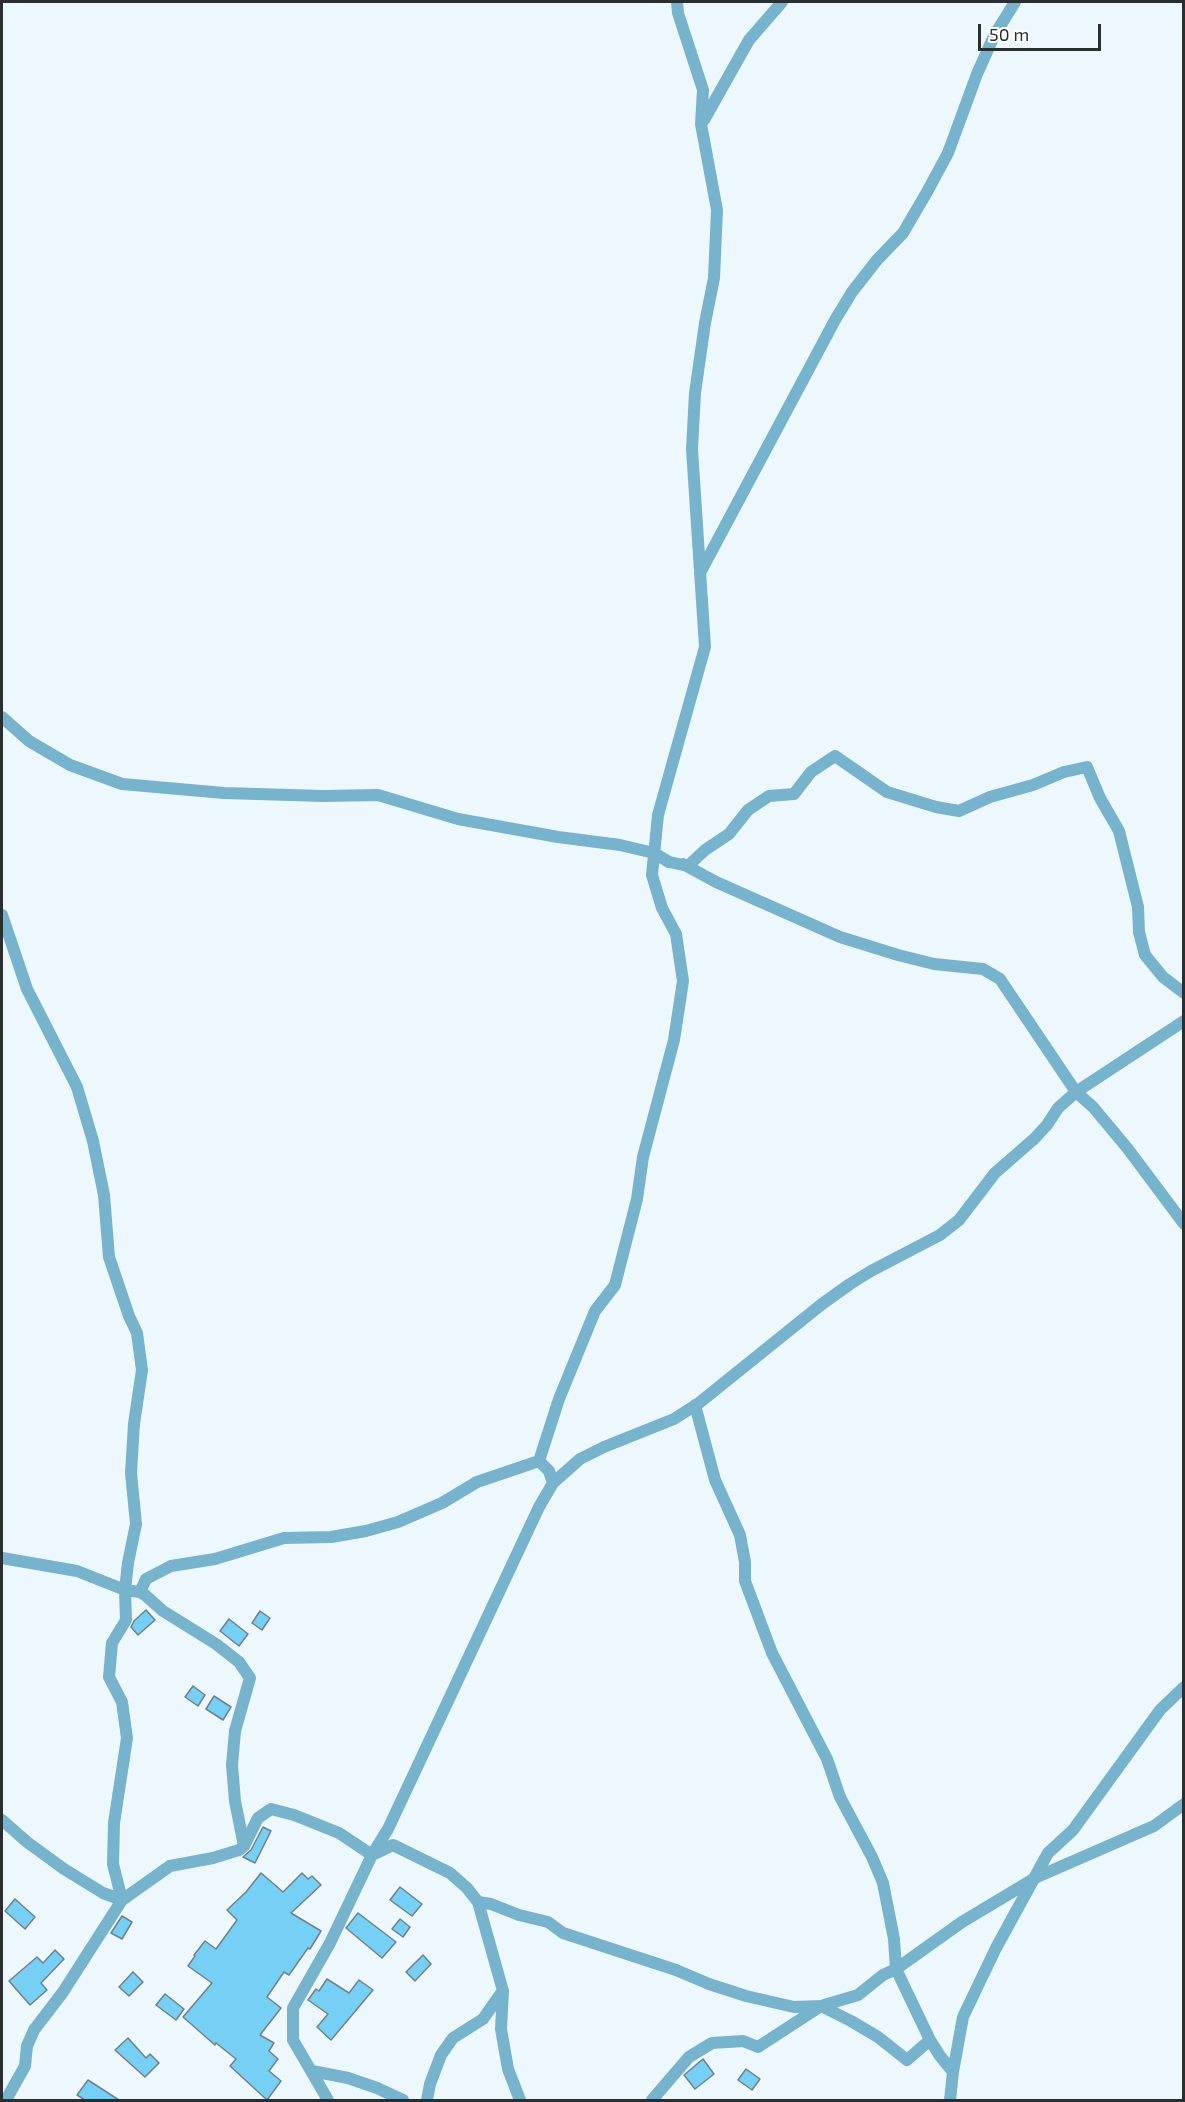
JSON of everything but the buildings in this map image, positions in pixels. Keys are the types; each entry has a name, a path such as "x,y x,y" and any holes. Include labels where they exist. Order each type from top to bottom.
{"street":[{"path":"539,1461 559,1399 595,1311 615,1285 637,1199 643,1157 674,1040 683,981 676,934 662,908 652,875 658,815 705,648 692,449 694,404 705,323 714,278 717,210 701,124 703,90 678,13 677,2"},
{"path":"701,124 749,40 782,2"},
{"path":"700,573 835,320 852,292 903,232 927,192 948,153 977,74 994,36 1014,2"},
{"path":"2,717 29,741 70,765 122,784 224,793 378,795 458,819 558,837 620,845 654,853 669,862 688,866 716,882 840,937 925,962 983,969 1000,979 1076,1092 1093,1107 1128,1149 1184,1224"},
{"path":"688,866 705,850 729,834 748,810 769,796 794,794 811,772 835,756 887,792 936,807 959,811 990,797 1087,767 1100,798 1119,831 1138,907 1139,932 1145,955 1163,976 1184,993"},
{"path":"2,915 27,989 77,1087 93,1141 104,1195 109,1257 137,1333 142,1370 134,1424 131,1473 136,1524 125,1590 126,1620 111,1643 110,1677 122,1702 127,1738 114,1833 113,1864 122,1900"},
{"path":"328,2100 294,2040 293,2008 330,1943 387,1829 534,1518 553,1483 580,1459 666,1422 694,1405 850,1284 946,1230 959,1220 995,1173 1034,1139 1058,1108 1076,1092 1184,1021"},
{"path":"694,1405 715,1480 740,1535 745,1562 745,1581 772,1653 827,1759 840,1797 883,1883 894,1939 896,1969 904,1991 930,2040 953,2072"},
{"path":"539,1461 549,1471 553,1483"},
{"path":"140,1592 146,1579 171,1566 215,1559 284,1538 331,1537 398,1522 442,1503 477,1482 539,1461"},
{"path":"2,1558 77,1571 125,1590 140,1592 171,1617 216,1644 239,1662 250,1678 235,1731 232,1765 235,1801 244,1846"},
{"path":"950,2100 963,2017 996,1948 1037,1877 1048,1853 1073,1830 1160,1710 1184,1687"},
{"path":"478,1902 548,1922 563,1933 746,1996 794,2007 821,2006 858,1995 883,1975 896,1969 962,1922 1037,1877 1154,1826 1184,1804"},
{"path":"6,2100 25,2066 27,2046 34,2030 63,1992 122,1900 170,1866 213,1858 244,1846 258,1818 271,1809 294,1815 339,1833 372,1855"},
{"path":"2,1820 64,1869 103,1893 122,1900"},
{"path":"372,1855 393,1845 450,1873 467,1888 478,1902 503,1990 501,2029 508,2069 520,2100"},
{"path":"427,2100 430,2084 441,2055 453,2038 483,2019 503,1990"},
{"path":"821,2006 878,2037 907,2060 930,2040"},
{"path":"652,2100 689,2057 712,2043 743,2041 758,2047 821,2006"},
{"path":"312,2071 348,2078 403,2100"}]}
